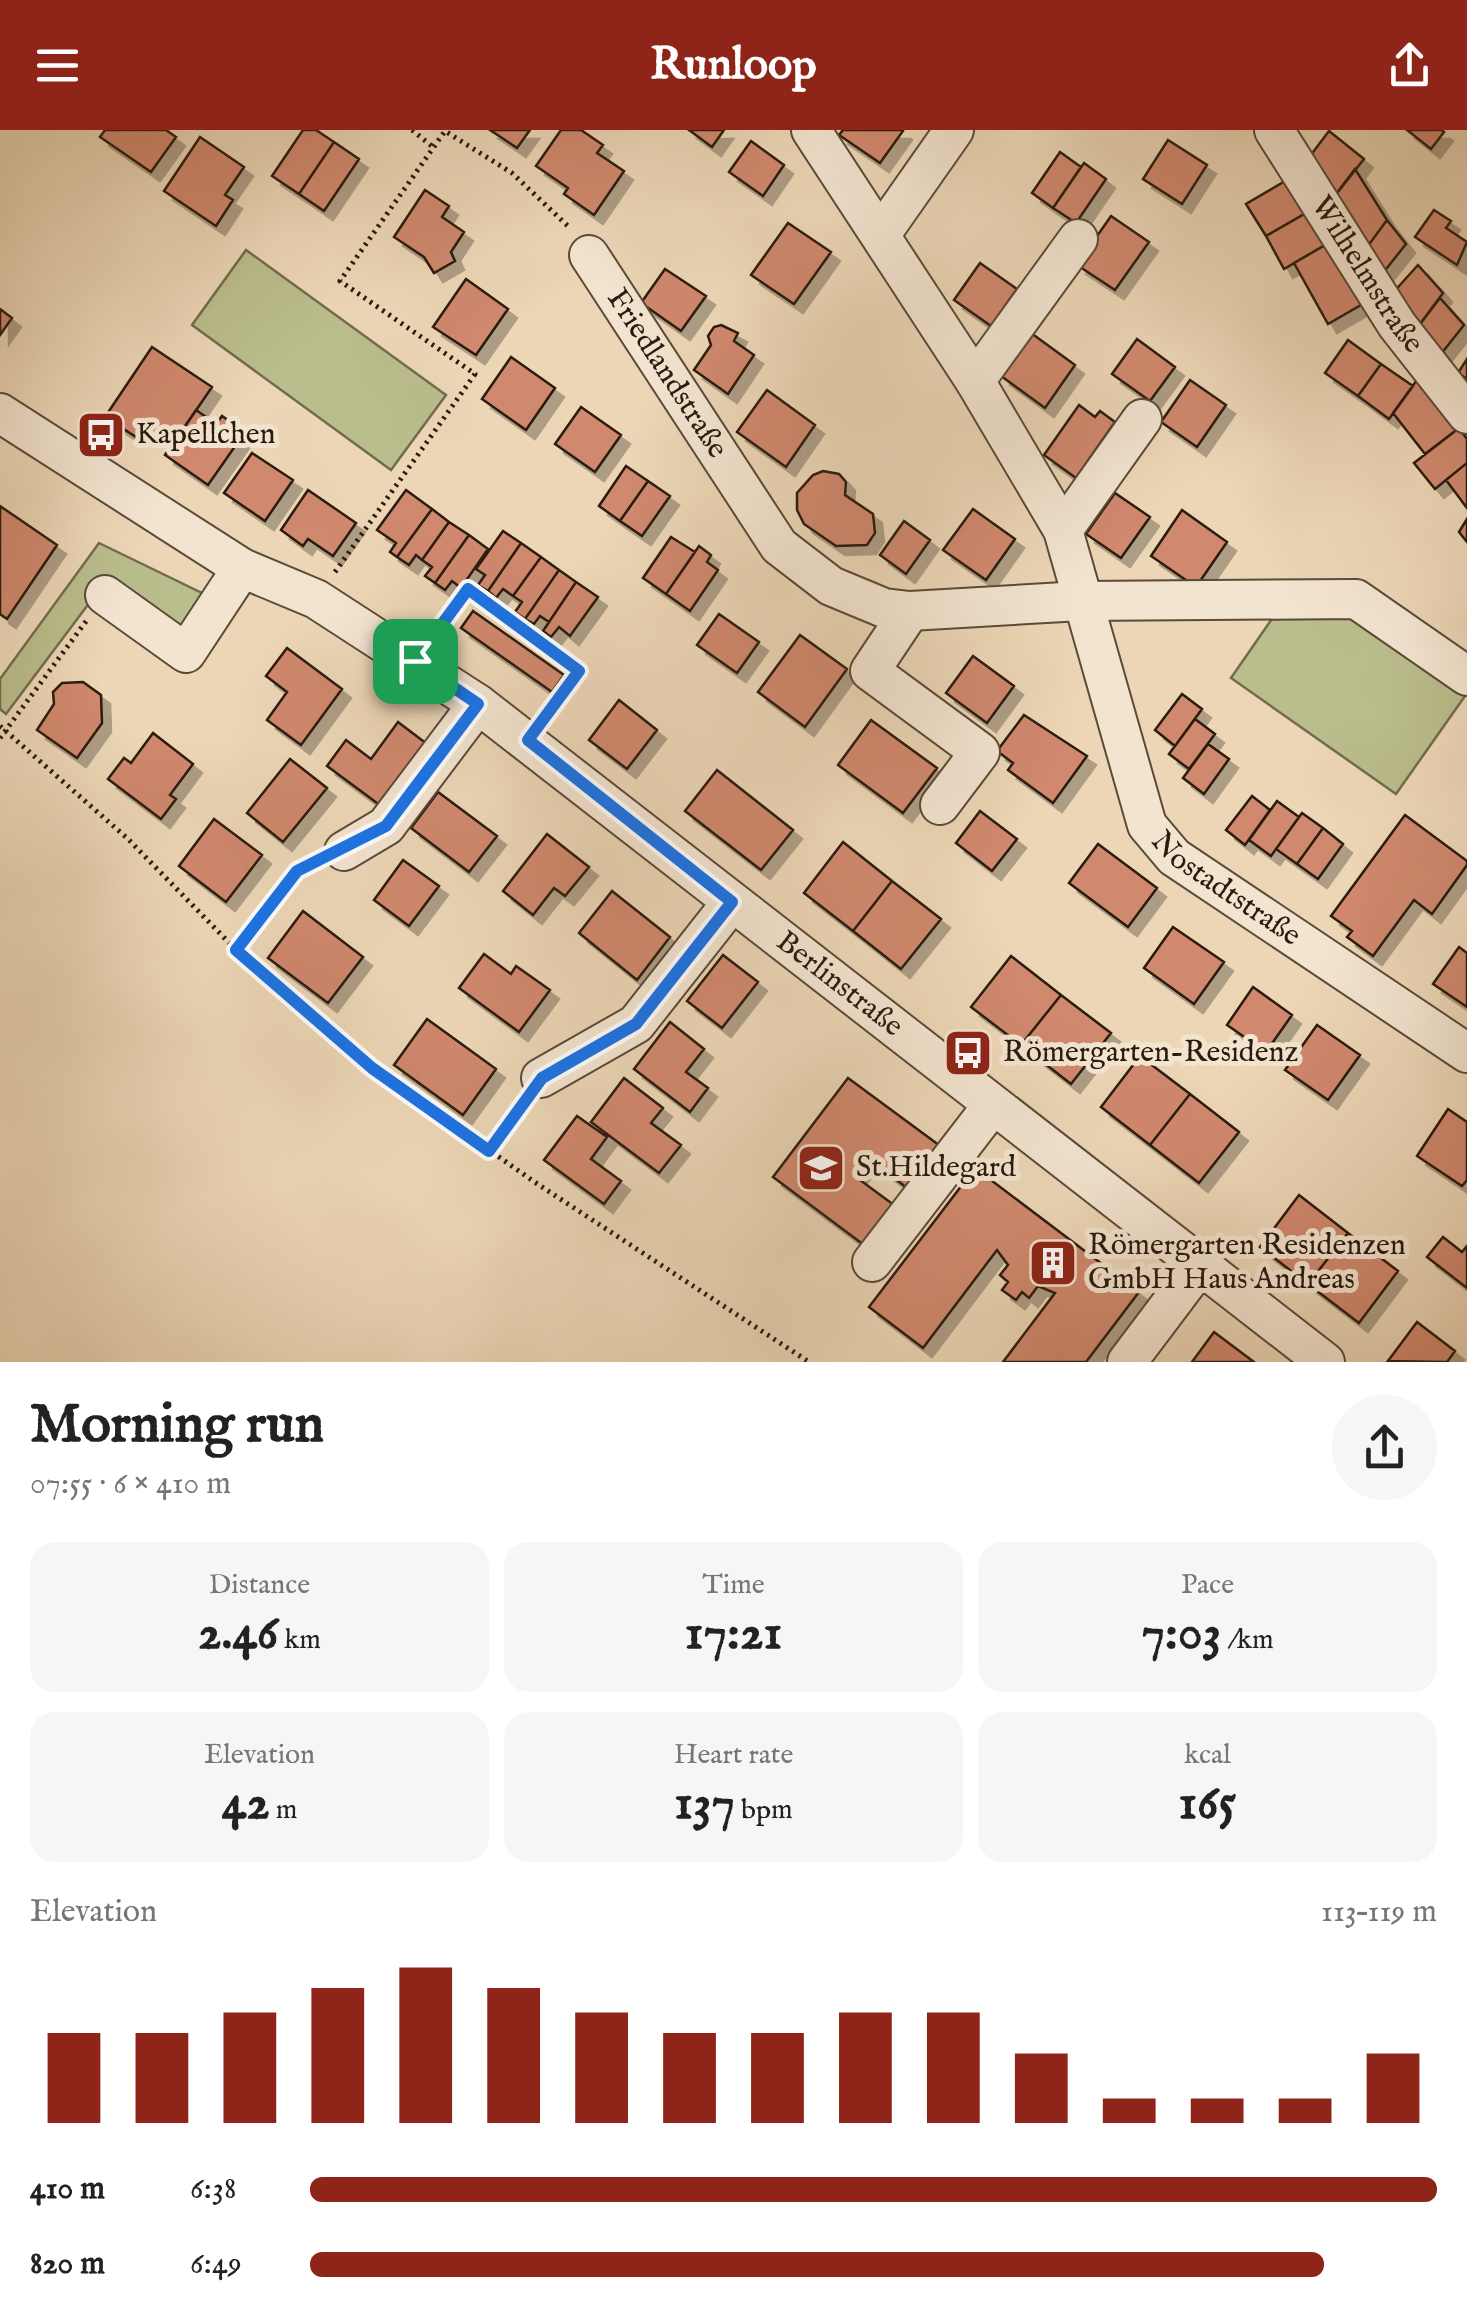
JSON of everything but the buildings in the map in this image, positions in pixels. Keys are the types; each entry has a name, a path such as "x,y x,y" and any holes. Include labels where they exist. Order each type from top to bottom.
{"street":[{"name":"Nostadtstraße","path":"811,130 976,381 1063,530 1147,825 1174,857 1467,1053"},
{"path":"881,234 954,130"},
{"name":"Wilhelmstraße","path":"1286,136 1396,326 1467,414"},
{"path":"976,381 1078,239"},
{"name":"Friedlandstraße","path":"589,255 778,546 831,586 884,608 910,612 1080,600 1356,599 1467,676"},
{"name":"Berlinstraße","path":"0,414 242,568 316,600 478,704 1325,1362"},
{"path":"1063,530 1142,419"},
{"path":"105,595 186,653 242,568"},
{"path":"910,612 870,671 980,752 940,806"},
{"path":"344,851 386,826 478,704"},
{"path":"542,1078 636,1024 732,902"},
{"path":"872,1262 992,1106"},
{"path":"1127,1362 1200,1266"}],"path":[{"path":"412,130 433,146"},
{"path":"316,600 474,374 340,282 433,146 446,131 512,172 580,237 589,255"},
{"path":"415,661 468,589 579,671 528,740"},
{"path":"0,738 3,728 105,595"},
{"path":"3,728 128,839 236,950 372,1068 489,1151 808,1362"},
{"path":"236,950 297,871 344,851"},
{"path":"489,1151 542,1078"}],"green space":[{"path":"246,250 446,395 391,470 192,325"},
{"path":"99,543 206,595 175,638 102,586 6,714 0,709 0,679"},
{"path":"1276,613 1348,614 1465,696 1396,794 1231,678"}],"place":[{"name":"Kapellchen","path":"101,435"},
{"name":"Römergarten-Residenz","path":"968,1053"},
{"name":"St.Hildegard","path":"821,1168"},
{"name":"Römergarten Residenzen GmbH Haus Andreas","path":"1053,1263"}],"route":[{"path":"468,589 549,646 579,671 528,740 732,902 636,1024 542,1078 489,1151 372,1068 236,950 297,871 344,851 386,826 478,704 415,661 468,589"}]}
